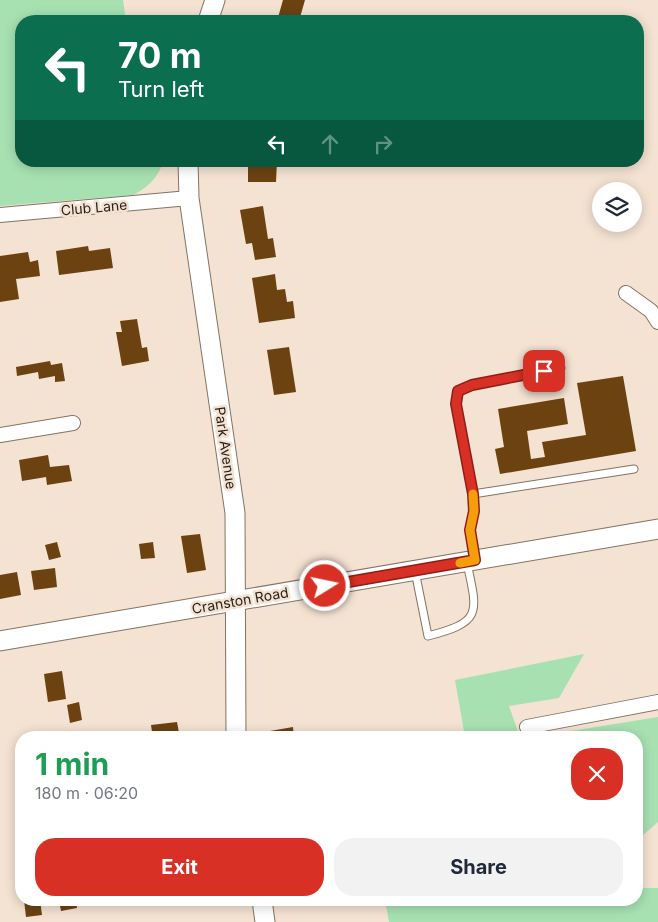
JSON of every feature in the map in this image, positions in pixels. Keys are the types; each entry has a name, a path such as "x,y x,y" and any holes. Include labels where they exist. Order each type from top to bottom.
{"street":[{"path":"210,15 215,0"},
{"name":"Park Avenue","path":"188,167 189,198 235,513 236,731"},
{"name":"Club Lane","path":"0,215 189,198"},
{"path":"626,293 651,311 658,322"},
{"path":"0,435 73,423"},
{"name":"Cranston Road","path":"0,641 658,529"},
{"path":"527,727 658,702"},
{"path":"263,906 266,922"}],"lane":[{"path":"415,570 428,636 454,629 470,618 475,604 470,530 474,511 473,494 456,404 458,391 472,385 561,368"},
{"path":"473,494 634,469"}],"green space":[{"path":"0,0 123,0 125,15 15,15 15,167 161,167 158,172 152,181 133,195 0,206"},
{"path":"584,654 559,698 509,706 518,731 464,731 455,680"},
{"path":"658,717 658,822 643,835 643,731 571,731"},
{"path":"643,888 658,888 658,922 389,922 386,906 643,906"}],"building":[{"path":"283,0 305,0 301,15 279,15"},
{"path":"248,167 277,167 276,182 248,182"},
{"path":"263,206 268,239 273,238 276,257 255,260 252,243 246,244 240,210"},
{"path":"88,246 89,251 110,248 113,268 59,275 56,251"},
{"path":"28,252 30,262 38,260 40,276 16,279 19,299 0,302 0,256"},
{"path":"275,274 277,290 285,289 287,302 293,301 295,318 259,323 252,278"},
{"path":"137,319 142,348 147,347 149,361 122,366 116,332 122,332 120,321"},
{"path":"289,347 296,392 274,395 267,350"},
{"path":"50,361 51,365 62,363 65,381 55,382 55,376 39,379 38,372 17,376 16,367"},
{"path":"623,376 636,451 500,474 495,449 504,447 498,409 564,398 568,424 527,431 531,459 545,457 542,442 586,435 577,383"},
{"path":"48,455 50,467 69,465 72,481 47,485 46,477 22,481 19,460"},
{"path":"200,534 206,570 187,573 181,536"},
{"path":"57,542 61,557 49,560 45,545"},
{"path":"153,542 155,558 141,559 139,544"},
{"path":"55,568 57,587 34,590 31,571"},
{"path":"17,572 21,595 0,599 0,575"},
{"path":"62,671 66,699 48,702 44,674"},
{"path":"79,702 82,720 70,723 67,705"},
{"path":"177,722 179,731 152,731 151,725"},
{"path":"293,727 293,731 270,731"},
{"path":"25,906 41,906 42,915 26,917"},
{"path":"60,906 77,906 77,908 61,911"}],"slow traffic":[{"path":"460,563 475,560 470,530 474,511 473,494"}],"route":[{"path":"325,586 475,560 470,530 474,511 473,494 456,404 458,391 472,385 544,371"}]}
